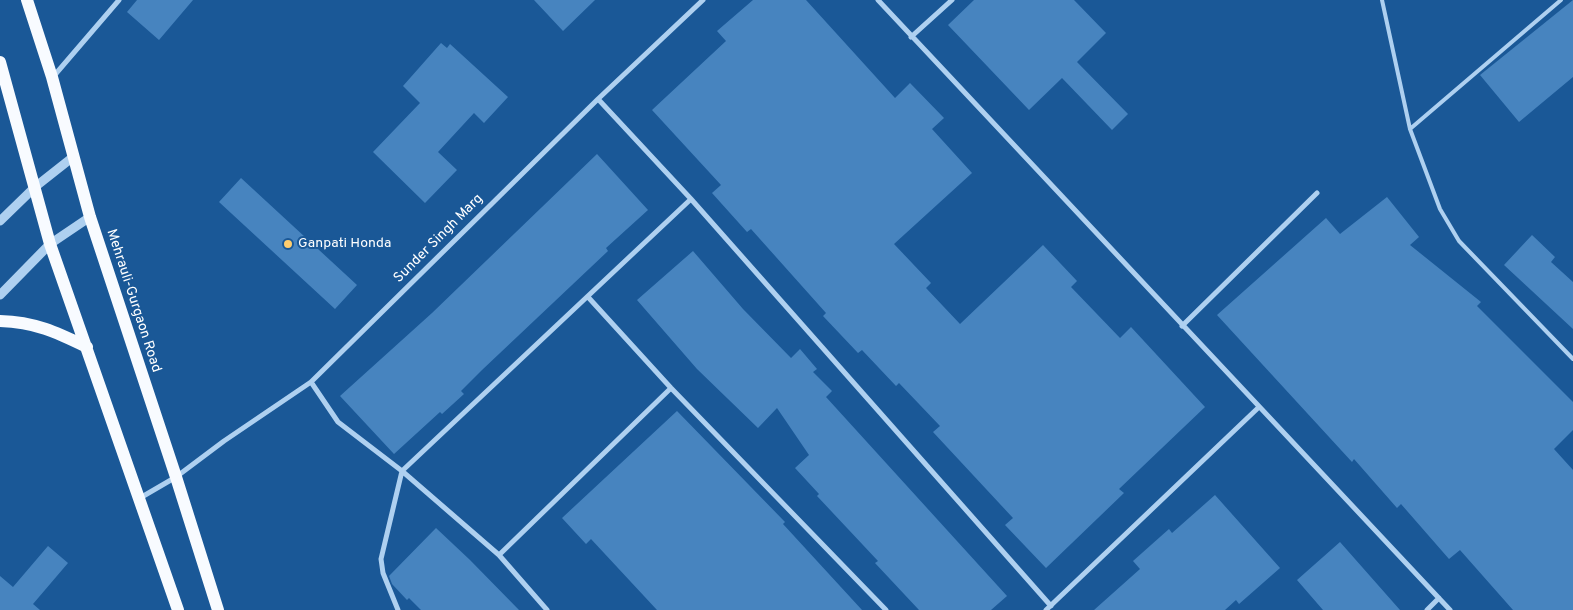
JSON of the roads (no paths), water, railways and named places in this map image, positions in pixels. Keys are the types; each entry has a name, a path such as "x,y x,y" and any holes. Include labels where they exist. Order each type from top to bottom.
{"main road":[{"name":"Mehrauli-Gurgaon Road","path":"27,0 52,77 90,217 218,610"},
{"path":"0,62 50,244 178,610"},
{"path":"0,321 19,322 45,327 87,347"}],"street":[{"path":"52,77 119,0"},
{"name":"Sunder Singh Marg","path":"140,498 176,478 224,441 310,382 598,99 703,0"},
{"path":"878,0 1450,610"},
{"path":"911,37 952,0"},
{"path":"598,99 691,199 1051,606"},
{"path":"0,221 35,187 73,157"},
{"path":"1182,326 1317,193"},
{"path":"398,610 383,574 380,559 402,471 691,199"},
{"path":"0,295 50,244 90,217"},
{"path":"588,297 672,388 886,610"},
{"path":"310,382 338,422 402,471 499,555 547,610"},
{"path":"499,555 672,388"},
{"path":"1046,610 1259,407"},
{"path":"1428,610 1439,598"}],"lane":[{"path":"1382,0 1410,129 1440,208 1459,241 1573,359"},
{"path":"1410,129 1561,0"}],"place":[{"name":"Ganpati Honda","path":"288,244"}]}
